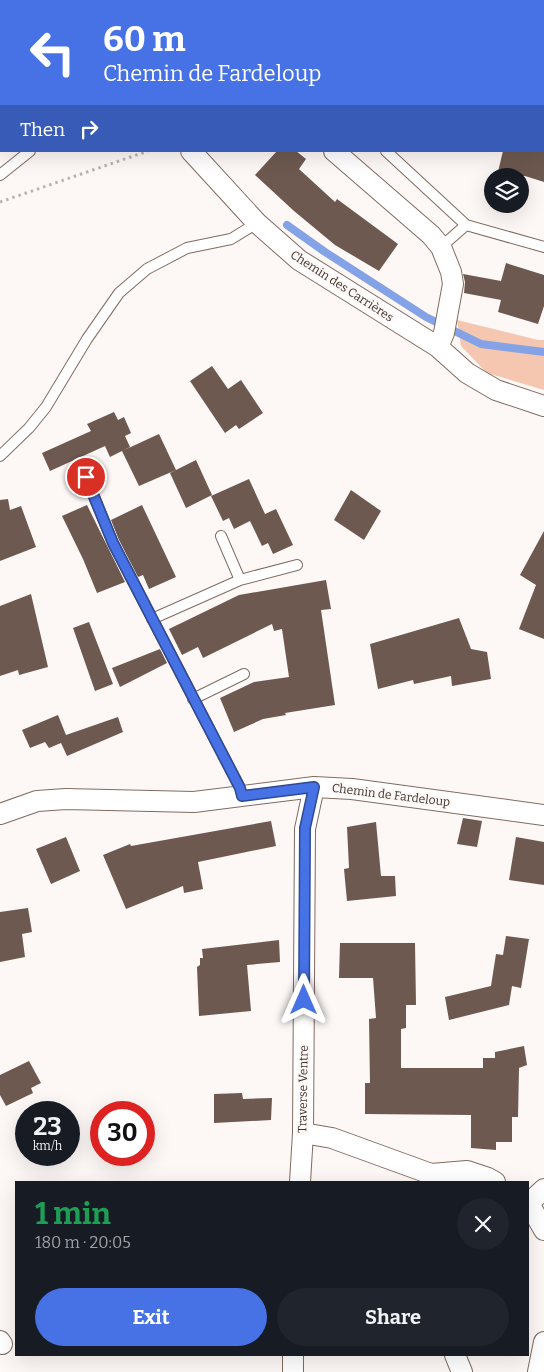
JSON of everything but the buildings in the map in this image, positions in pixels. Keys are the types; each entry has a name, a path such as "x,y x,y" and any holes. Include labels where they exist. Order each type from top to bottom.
{"street":[{"name":"Chemin des Carrières","path":"192,152 257,223 299,260 443,331 467,373 496,390 544,406"},
{"path":"335,152 431,235 440,247 451,272 453,284 443,331"},
{"name":"Chemin de Fardeloup","path":"0,814 37,801 66,799 194,802 314,787 362,790 544,815"},
{"name":"Traverse Ventre","path":"300,1181 303,1132 305,828 314,787"},
{"path":"303,1132 332,1138 432,1178 467,1171 493,1181"},
{"path":"529,1201 544,1189"},
{"path":"529,1204 544,1230"},
{"path":"538,1372 544,1342"},
{"path":"293,1372 294,1356"},
{"path":"455,1356 462,1372"}],"lane":[{"path":"0,176 29,152"},
{"path":"387,152 466,225 544,247"},
{"path":"0,456 29,428 46,407 87,339 119,293 147,269 187,248 231,239 257,223"},
{"path":"440,247 466,225"},
{"path":"86,477 113,543 240,788 242,796"},
{"path":"221,536 240,580"},
{"path":"152,619 240,580 297,565"},
{"path":"193,699 244,674"}],"path":[{"path":"0,202 145,152"}],"shaded area":[{"path":"457,320 544,340 544,390 487,373 461,346"}],"waterway":[{"path":"287,225 325,252 426,317 481,344 544,352"}],"route":[{"path":"86,477 113,543 240,788 242,796 314,787 305,828 304,1000"}]}
